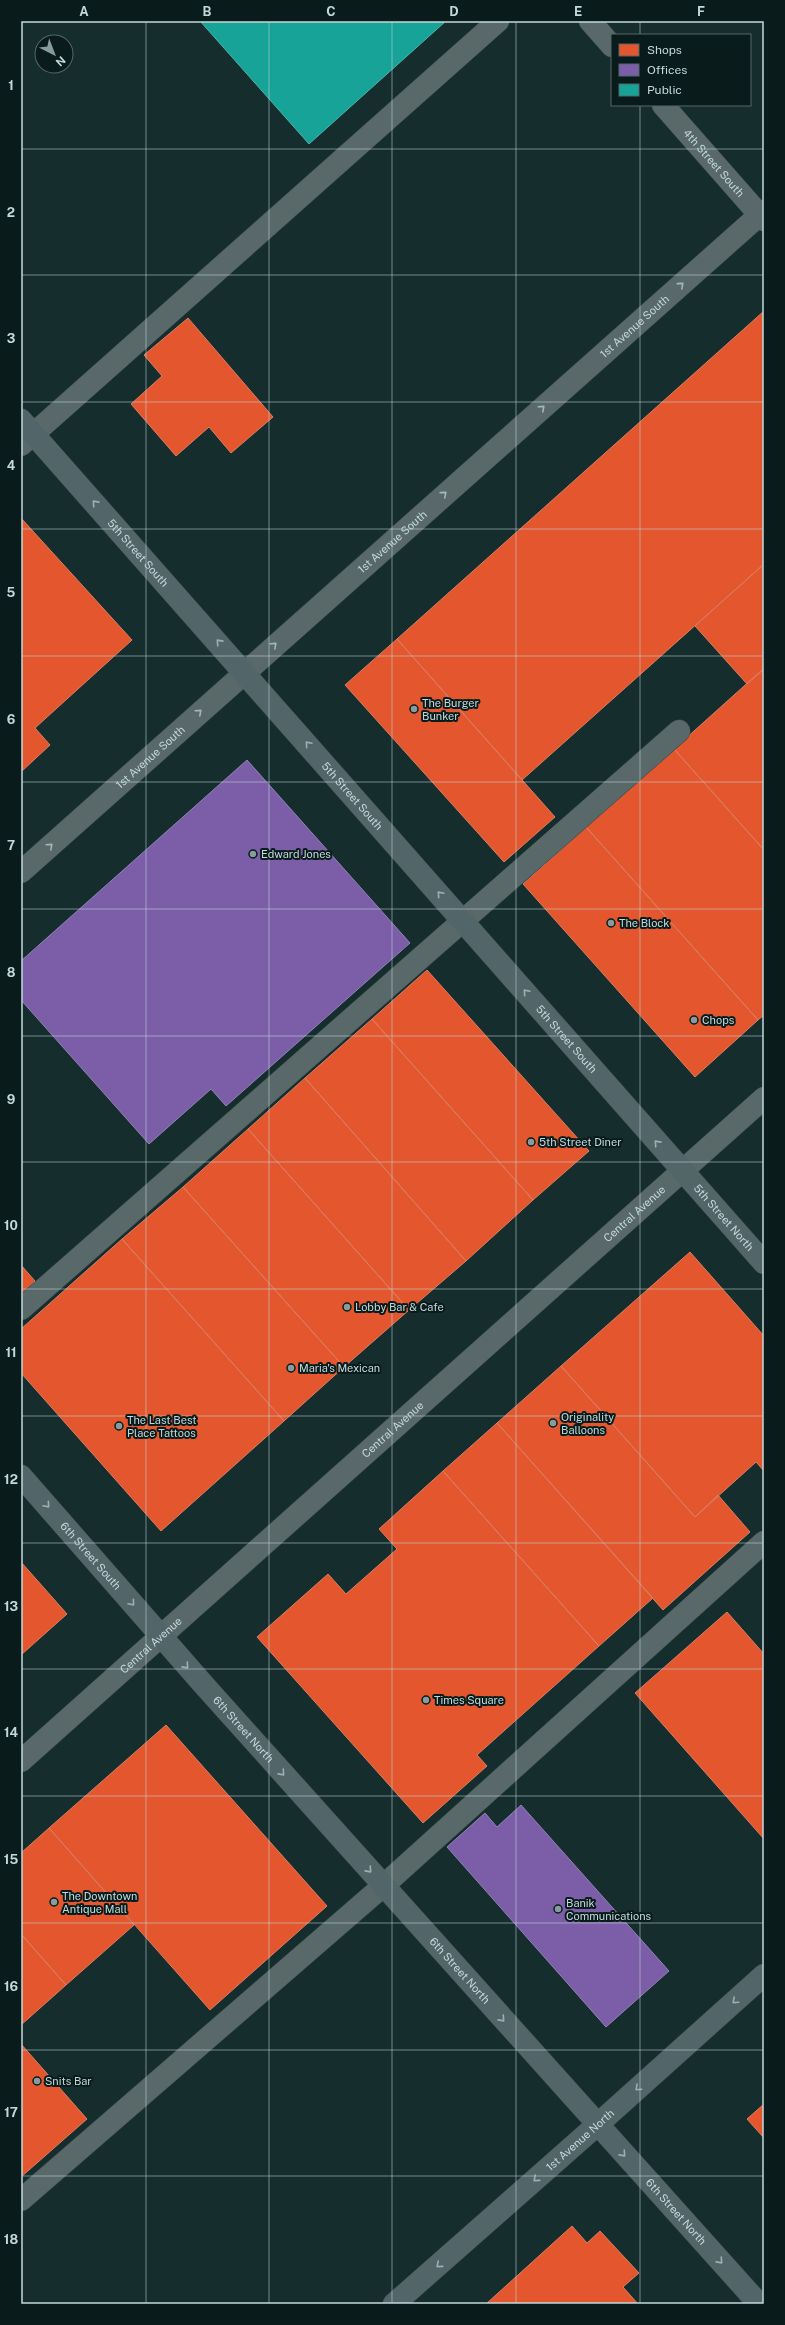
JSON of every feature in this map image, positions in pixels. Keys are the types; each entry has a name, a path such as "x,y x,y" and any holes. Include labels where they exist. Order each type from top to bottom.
{"main road":[{"name":"5th Street South","path":"25,433 245,671 683,1172"},
{"name":"5th Street North","path":"683,1172 764,1263"},
{"name":"6th Street South","path":"21,1476 160,1636"},
{"name":"6th Street North","path":"160,1636 759,2304"},
{"name":"1st Avenue North","path":"394,2304 764,1975"}],"street":[{"path":"25,433 498,21"},
{"path":"590,21 611,45"},
{"name":"4th Street South","path":"665,106 762,216"},
{"name":"1st Avenue South","path":"21,872 245,671 762,216"},
{"path":"21,1309 679,731"},
{"name":"Central Avenue","path":"21,1760 683,1172 764,1098"},
{"path":"21,2200 383,1886 764,1542"}],"building: Shops":[{"path":"764,311 764,564 522,780 397,639"},
{"path":"188,318 273,417 231,453 209,427 176,456 131,404 162,376 144,355"},
{"path":"21,518 132,640 35,728 50,745 21,772"},
{"path":"764,564 764,669 747,684 695,626"},
{"path":"397,639 555,817 504,862 345,685"},
{"path":"763,669 764,670 764,850 674,749"},
{"path":"674,749 764,850 764,1015 758,1020 586,827"},
{"path":"586,827 758,1020 695,1077 523,884"},
{"path":"427,970 589,1151 533,1200 372,1019"},
{"path":"372,1019 533,1200 466,1261 305,1078"},
{"path":"305,1078 466,1261 409,1310 248,1129"},
{"path":"248,1129 409,1310 344,1367 183,1187"},
{"path":"183,1187 344,1367 284,1421 122,1239"},
{"path":"122,1239 284,1421 161,1531 21,1373 21,1329"},
{"path":"690,1252 764,1336 764,1471 756,1462 695,1517 561,1366"},
{"path":"21,1265 35,1281 21,1294"},
{"path":"561,1366 695,1517 718,1495 750,1532 663,1610 497,1423"},
{"path":"497,1423 653,1598 599,1646 443,1471"},
{"name":"Times Square","path":"443,1471 599,1646 477,1755 487,1766 423,1823 257,1637 328,1574 346,1594 397,1549 379,1529"},
{"path":"21,1562 67,1614 21,1655"},
{"path":"727,1612 764,1654 764,1839 635,1693"},
{"path":"166,1725 327,1906 210,2010 49,1828"},
{"path":"49,1828 134,1925 66,1985 21,1934 21,1853"},
{"path":"21,1934 66,1985 21,2025"},
{"name":"Snits Bar","path":"21,2044 87,2119 21,2177"},
{"path":"764,2104 764,2138 747,2119"},
{"path":"572,2226 587,2243 600,2231 639,2273 623,2287 638,2304 486,2304"}],"building: Offices":[{"path":"247,760 410,943 226,1106 211,1089 149,1144 21,1000 21,961"},
{"name":"Banik Communications","path":"521,1805 669,1971 606,2027 447,1847 485,1813 497,1827"}],"building: Public":[{"path":"200,21 446,21 309,144"}],"place":[{"name":"The Burger Bunker","path":"414,709"},
{"name":"Edward Jones","path":"253,854"},
{"name":"The Block","path":"611,923"},
{"name":"Chops","path":"694,1020"},
{"name":"5th Street Diner","path":"531,1142"},
{"name":"Lobby Bar & Cafe","path":"347,1307"},
{"name":"Maria's Mexican","path":"291,1368"},
{"name":"Originality Balloons","path":"553,1423"},
{"name":"The Last Best Place Tattoos","path":"119,1426"},
{"name":"Times Square","path":"426,1700"},
{"name":"The Downtown Antique Mall","path":"54,1902"},
{"name":"Banik Communications","path":"558,1909"},
{"name":"Snits Bar","path":"37,2081"}]}
